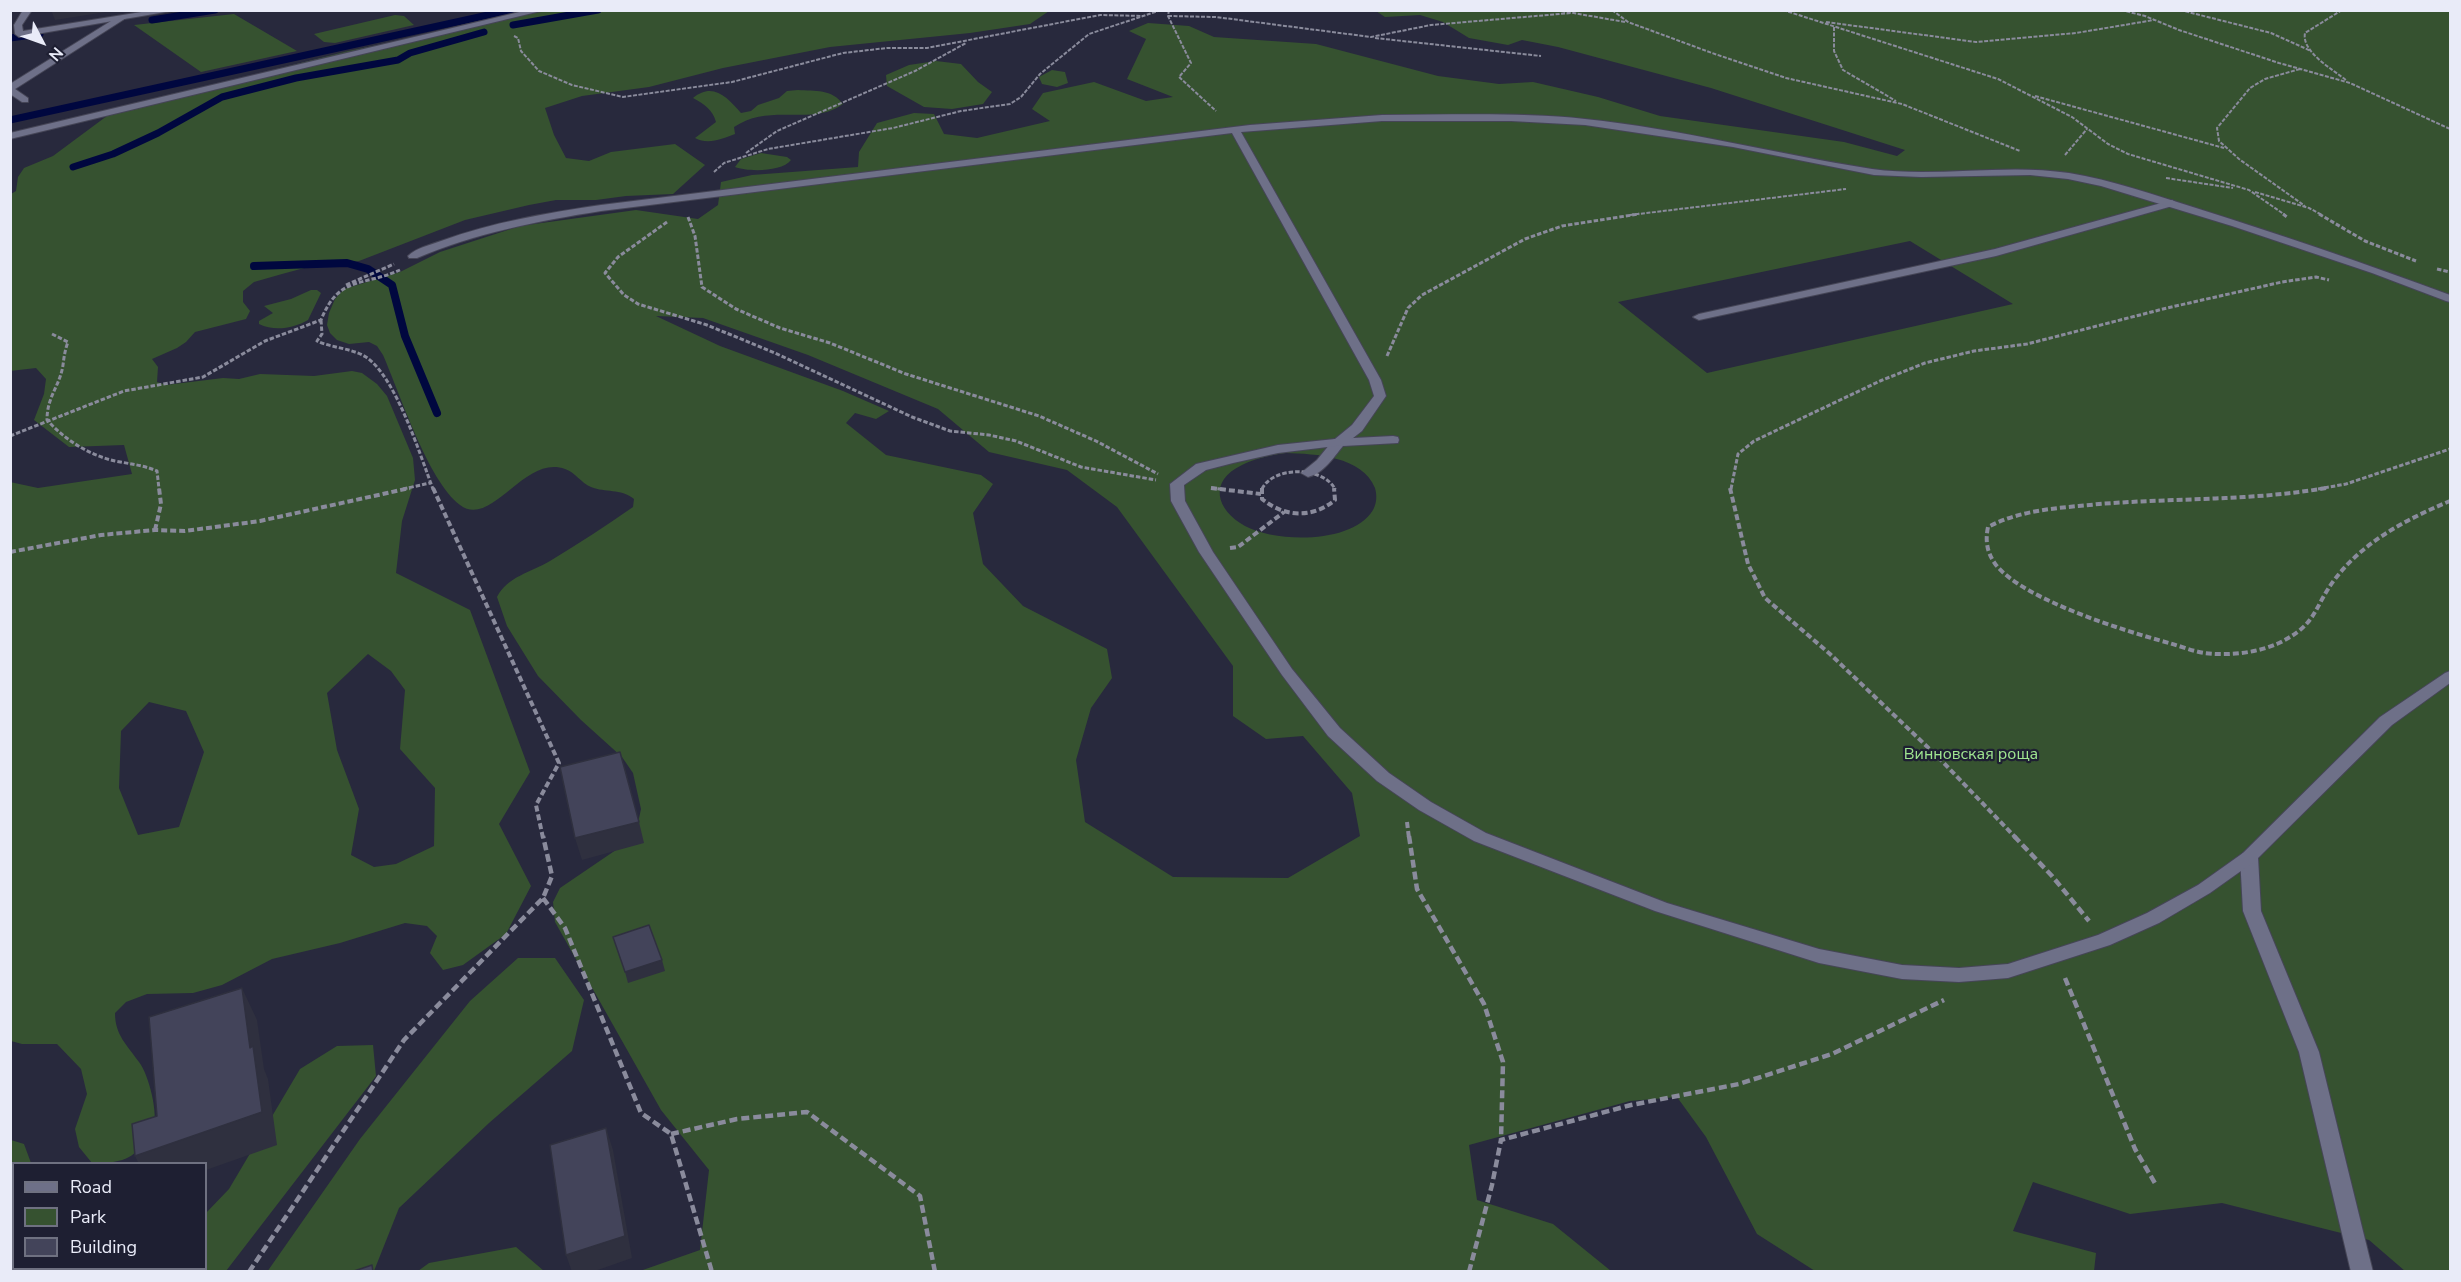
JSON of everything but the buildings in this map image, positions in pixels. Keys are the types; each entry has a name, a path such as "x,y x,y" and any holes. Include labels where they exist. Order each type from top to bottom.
{"street":[{"path":"28,10 15,34 173,10"},
{"path":"10,136 541,10"},
{"path":"25,100 10,88 122,18"},
{"path":"413,256 462,236 516,221 601,208 1272,126 1402,117 1585,122 1733,144 1874,172 1920,174 2030,172 2068,176 2103,183 2172,203 2376,271 2451,299"},
{"path":"1236,131 1375,381 1380,396 1357,428 1339,442 1323,463 1308,473"},
{"path":"1699,317 2005,250 2112,223 2172,203"},
{"path":"1393,440 1278,448 1202,467 1177,484 1178,501 1206,552 1287,672 1334,732 1383,777 1425,806 1480,837 1661,907 1819,956 1902,972 1959,975 2008,970 2104,940 2153,918 2204,889 2249,857 2386,721 2451,676"},
{"path":"2249,857 2252,911 2309,1052 2362,1272"}],"path":[{"path":"712,196 711,174 724,163 744,155 893,128 961,111 1010,104 1021,97 1040,74 1089,34 1161,10"},
{"path":"1169,10 1168,16 1191,63 1179,77 1236,131"},
{"path":"1556,10 1628,22 1786,78 1902,104"},
{"path":"1612,10 1628,22"},
{"path":"1783,10 1998,80 2072,117 2109,144 2128,154 2308,208"},
{"path":"2121,10 2300,69 2350,83 2451,129"},
{"path":"2180,10 2271,33 2310,51 2350,83"},
{"path":"2310,51 2304,33 2342,10"},
{"path":"1371,38 1431,25 1570,13"},
{"path":"468,27 501,30 518,38 521,51 539,71 572,85 623,97 732,82 843,53 887,48 927,48 1100,15 1144,16"},
{"path":"1168,16 1215,17 1371,38 1541,56"},
{"path":"1810,19 1976,42 2076,33 2154,20"},
{"path":"1834,27 1834,51 1843,70 1902,104 2025,153"},
{"path":"744,155 777,131 915,70 954,47 975,39"},
{"path":"2300,69 2265,79 2250,88 2230,109 2217,128 2219,141 2308,208 2365,241 2418,261"},
{"path":"2028,94 2227,148"},
{"path":"2065,156 2087,129"},
{"path":"1375,381 1408,308 1422,295 1526,239 1562,226 1677,208 1848,189"},
{"path":"2250,190 2287,217"},
{"path":"682,199 667,222 618,257 605,273 624,295 638,304 707,325 775,353 912,417 950,431 989,435 1016,441 1081,467 1177,484"},
{"path":"682,199 695,236 702,287 736,309 780,328 830,343 906,374 1039,416 1096,441 1177,484"},
{"path":"249,1272 404,1040 543,898 552,876 536,805 559,763 430,483 392,390 376,367 362,353 329,348 317,341 322,334 321,320 332,299 346,285 413,256 415,262 396,272 346,285"},
{"path":"2428,266 2451,272"},
{"path":"2104,940 2052,876 1939,758 1830,654 1765,598 1748,564 1730,486 1738,454 1754,441 1880,381 1925,363 1974,351 2027,344 2167,308 2282,282 2316,277 2338,282"},
{"path":"10,436 124,391 203,377 265,341 321,320"},
{"path":"52,334 68,342 68,346 63,357 63,366 47,405 47,420 71,441 104,458 141,464 157,471 161,504 155,530"},
{"path":"2451,449 2346,484 2284,495 2055,507 2007,517 1988,527 1984,538 1986,551 1999,570 2026,588 2067,609 2128,632 2203,653 2248,653 2283,642 2312,619 2335,580 2370,542 2420,513 2451,501"},
{"path":"10,552 101,535 155,530 185,531 260,521 430,483"},
{"path":"1239,492 1260,494"},
{"path":"1206,552 1238,547 1284,512"},
{"path":"1407,818 1417,889 1484,1004 1503,1062 1501,1140 1492,1185 1469,1272"},
{"path":"543,898 565,928 641,1113 670,1134 712,1272"},
{"path":"2055,956 2135,1149 2156,1185"},
{"path":"1501,1140 1631,1105 1739,1084 1832,1054 1948,998"},
{"path":"670,1134 737,1119 807,1112 920,1196 935,1272"}],"green space":[{"path":"544,11 1049,11 1030,24 970,33 830,47 723,68 649,87 582,96 545,108 554,135 566,158 589,161 611,152 675,144 705,165 673,194 596,200 556,200 529,205 465,220 359,261 308,267 254,282 243,291 243,302 250,311 246,319 195,332 177,348 152,359 158,367 157,382 166,385 223,378 239,379 260,374 314,376 352,371 362,373 377,384 387,396 413,458 415,480 402,521 396,573 470,610 530,772 499,824 531,886 506,934 463,965 443,970 430,953 437,936 427,926 405,923 340,943 272,959 222,985 193,993 147,994 126,1002 115,1013 117,1028 122,1039 143,1068 152,1095 155,1123 140,1148 129,1157 115,1162 91,1162 79,1147 75,1129 87,1094 81,1069 57,1044 22,1044 11,1041 10,482 38,488 132,474 124,445 69,447 34,420 44,394 46,379 36,368 10,371 11,194 16,191 18,177 24,168 53,156 115,110 348,51","holes":["368,654 391,671 405,690 400,749 435,788 434,846 396,864 374,867 351,855 359,809 337,750 327,693","149,702 186,711 204,752 179,827 138,835 119,788 121,731"]},
{"name":"Винновская роща","path":"1376,11 2450,11 2450,1271 2405,1271 2369,1240 2222,1203 2130,1214 2033,1182 2013,1231 2096,1253 2094,1271 1815,1271 1757,1234 1706,1137 1677,1097 1630,1101 1469,1145 1477,1200 1553,1224 1611,1271 640,1271 700,1250 709,1170 661,1110 555,922 553,902 560,888 635,837 641,809 633,773 622,757 581,720 538,676 507,626 497,597 501,590 513,580 550,561 633,507 634,499 623,493 591,487 569,470 550,467 522,480 484,507 472,510 460,505 448,493 426,457 383,355 377,346 369,342 349,344 337,340 330,333 327,325 335,299 344,289 400,272 440,252 520,226 636,210 698,219 718,205 721,182 752,175 858,167 859,152 877,123 914,113 934,114 944,134 977,138 1050,121 1032,109 1043,93 1094,82 1146,101 1173,97 1127,79 1146,39 1129,31 1148,23 1189,26 1214,37 1316,44 1438,76 1499,84 1533,82 1598,97 1660,116 1844,142 1897,156 1905,150 1711,88 1558,47 1522,40 1508,45 1469,38 1443,22 1420,15 1385,17","holes":["1910,241 2013,304 1707,373 1618,302","656,316 703,318 808,355 938,409 989,452 1067,470 1117,507 1233,666 1233,716 1266,739 1303,736 1352,793 1360,836 1288,878 1173,877 1085,822 1076,760 1091,708 1112,678 1107,649 1023,606 983,564 973,513 993,484 981,475 886,455 846,423 855,413 876,419 889,411 843,391 720,346","1298,453 1324,456 1349,463 1369,477 1375,488 1376,499 1373,510 1363,521 1349,529 1313,537 1275,535 1245,526 1235,519 1222,504 1220,487 1231,472 1264,457"]},
{"path":"234,14 297,51 201,72 134,25"},
{"path":"395,15 404,16 414,25 335,43 324,42 314,34"},
{"path":"936,61 961,64 978,82 992,92 983,104 952,109 924,107 887,86 886,75 909,65"},
{"path":"1052,70 1065,72 1068,83 1057,87 1042,84 1039,77"},
{"path":"714,91 725,97 741,113 751,111 758,105 779,98 787,91 828,93 843,104 831,111 818,114 762,116 748,120 734,127 735,134 725,138 705,141 695,138 716,122 708,108 693,98 700,93"},
{"path":"761,153 787,157 791,160 773,169 748,170 735,167 741,159"},
{"path":"311,290 321,293 308,320 284,328 271,328 259,324 259,321 273,313 264,306 291,299"},
{"path":"518,958 555,958 584,1000 572,1051 489,1123 399,1208 374,1271 267,1272 360,1139 470,1001"},
{"path":"373,1045 376,1076 226,1271 151,1272 152,1270 207,1270 207,1212 229,1189 300,1069 337,1046"},
{"path":"11,1140 24,1144 31,1162 12,1162 12,1272"},
{"path":"516,1247 544,1271 418,1271 429,1263"}],"waterway":[{"path":"152,20 215,10"},
{"path":"10,120 511,10"},
{"path":"513,25 598,10"},
{"path":"73,167 113,154 158,133 222,97 296,78 398,60 410,53 484,32"},
{"path":"10,38 40,34"},
{"path":"254,266 347,263 368,269 392,285 405,336 437,413"}]}
